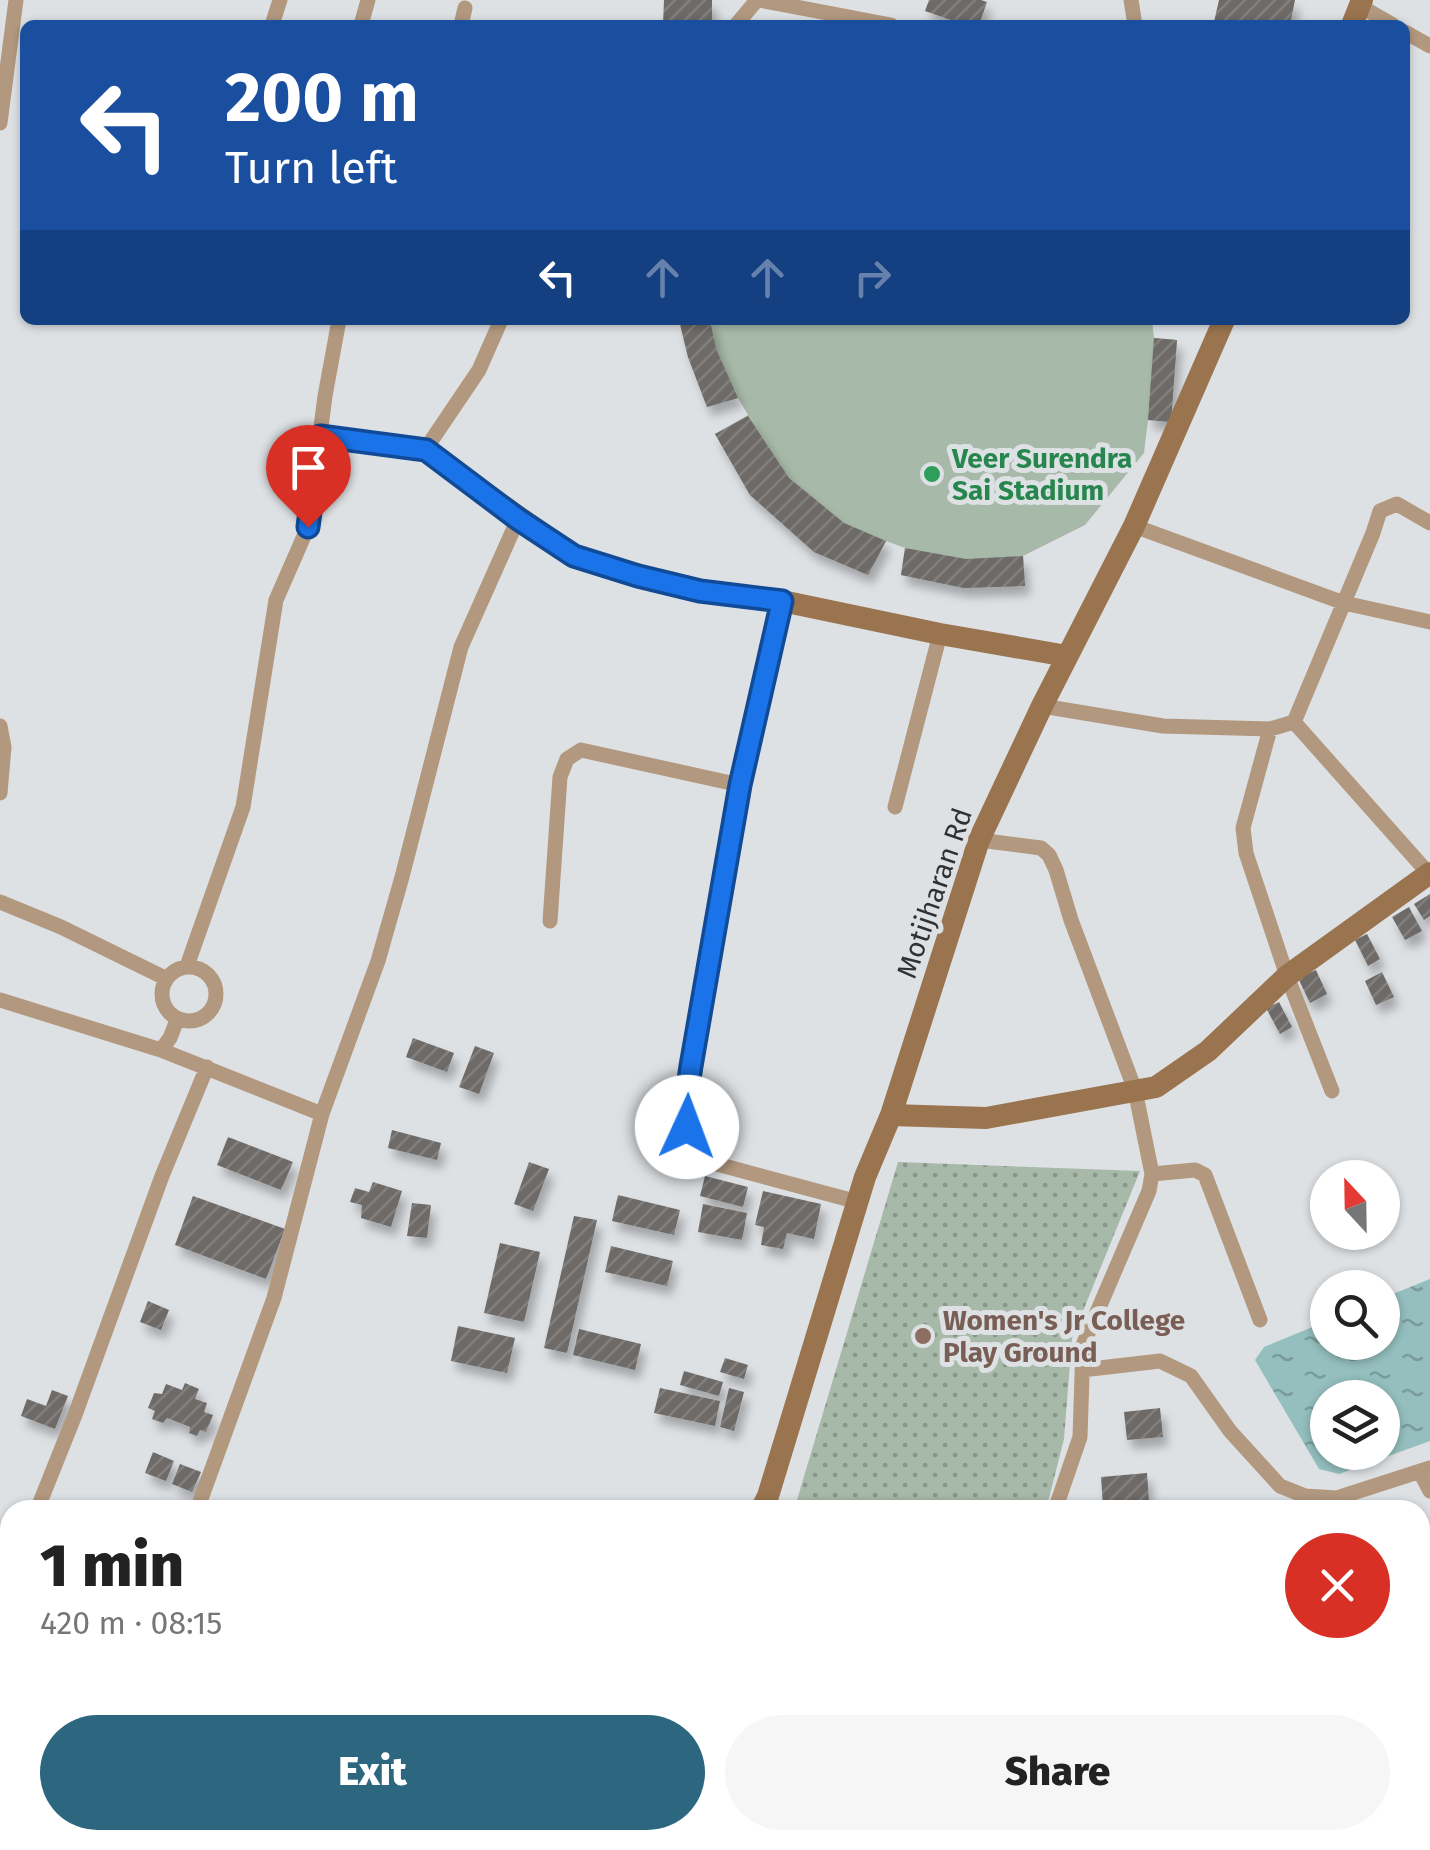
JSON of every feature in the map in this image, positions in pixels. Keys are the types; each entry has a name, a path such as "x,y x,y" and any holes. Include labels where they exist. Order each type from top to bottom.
{"main road":[{"name":"Motijharan Rd","path":"766,1500 865,1176 891,1116 979,840 1134,526 1222,325"},
{"path":"486,494 574,556 622,571 700,591 782,601 1067,656"},
{"path":"891,1116 986,1118 1156,1087 1208,1051 1287,976 1430,874"}],"street":[{"path":"0,123 16,0"},
{"path":"740,20 758,0 864,20"},
{"path":"1358,10 1381,20"},
{"path":"188,966 243,807 276,600 308,527 338,325"},
{"path":"426,450 479,370 499,325"},
{"path":"320,436 426,450 486,494"},
{"path":"1294,722 1380,511 1397,504 1430,522"},
{"path":"201,1500 274,1298 322,1114 378,961 461,647 518,519"},
{"path":"1134,526 1344,603 1430,622"},
{"path":"782,601 740,785 689,1077 687,1127 696,1152 713,1163 858,1202"},
{"path":"895,807 940,634"},
{"path":"1042,706 1162,726 1270,729 1294,722"},
{"path":"1294,722 1430,874"},
{"path":"0,726 4,747 0,792"},
{"path":"1270,729 1243,828 1246,853 1287,976 1332,1091"},
{"path":"550,921 560,778 567,758 581,750 740,785"},
{"path":"979,840 1040,848 1050,855 1135,1090 1152,1174 1149,1191 1083,1345 1080,1437 1058,1500"},
{"path":"0,902 61,926 165,978"},
{"path":"188,966 202,969 212,978 214,1006 204,1017 191,1022 177,1020 162,1002 165,978 188,966"},
{"path":"0,1000 161,1050 322,1114"},
{"path":"161,1050 177,1020"},
{"path":"41,1500 162,1176 207,1067"},
{"path":"1152,1174 1195,1170 1205,1175 1260,1320"},
{"path":"1082,1370 1160,1361 1191,1376 1230,1432 1280,1486 1305,1496 1337,1498 1425,1470 1430,1492"}],"green space":[{"name":"Veer Surendra Sai Stadium","path":"680,325 1153,325 1154,338 1177,340 1171,422 1148,420 1144,453 1085,525 1023,556 1025,586 964,588 901,575 905,548 886,541 868,575 814,552 750,495 715,434 748,415 738,398 707,407"},
{"path":"898,1162 1140,1171 1072,1338 1064,1439 1049,1500 797,1500"}],"water":[{"path":"1430,1279 1430,1441 1400,1452 1400,1380 1310,1380 1310,1454 1255,1360 1264,1347 1310,1328 1310,1360 1400,1360 1400,1291"}],"building":[{"path":"664,0 712,0 712,20 663,20"},
{"path":"929,0 987,2 981,20 951,20 925,11"},
{"path":"1219,0 1295,0 1291,20 1214,20"},
{"path":"680,325 711,325 716,349 738,398 707,407"},
{"path":"1154,338 1177,340 1171,422 1148,420"},
{"path":"748,416 789,478 844,523 886,541 868,575 814,552 750,495 715,434"},
{"path":"905,548 966,559 1023,556 1025,586 964,588 901,575"},
{"path":"1430,894 1430,916 1424,920 1414,904"},
{"path":"1409,907 1422,931 1405,940 1392,917"},
{"path":"1367,934 1380,959 1368,966 1355,940"},
{"path":"1316,970 1327,994 1310,1003 1298,978"},
{"path":"1382,972 1394,997 1376,1005 1365,981"},
{"path":"1279,1002 1292,1027 1280,1034 1266,1008"},
{"path":"413,1038 454,1053 447,1072 406,1057"},
{"path":"475,1046 494,1053 479,1094 459,1087"},
{"path":"392,1130 441,1143 437,1160 388,1148"},
{"path":"228,1137 293,1162 281,1190 217,1165"},
{"path":"529,1162 549,1169 533,1211 514,1204"},
{"path":"705,1176 748,1187 743,1207 700,1196"},
{"path":"373,1182 402,1191 391,1227 361,1218 362,1205 350,1202 355,1188 369,1192"},
{"path":"763,1191 821,1204 814,1239 787,1233 783,1249 761,1245 764,1227 755,1225"},
{"path":"618,1195 680,1210 674,1235 612,1221"},
{"path":"193,1196 285,1229 266,1279 175,1245"},
{"path":"412,1203 431,1205 427,1238 407,1236"},
{"path":"703,1204 747,1213 742,1240 698,1232"},
{"path":"574,1216 597,1220 567,1353 544,1348"},
{"path":"500,1243 540,1252 524,1322 484,1313"},
{"path":"611,1246 673,1261 667,1286 605,1272"},
{"path":"148,1301 169,1310 161,1330 140,1322"},
{"path":"458,1326 515,1338 507,1373 451,1361"},
{"path":"579,1329 641,1344 635,1370 573,1355"},
{"path":"725,1358 748,1365 744,1379 720,1372"},
{"path":"684,1371 723,1382 719,1396 680,1385"},
{"path":"185,1383 199,1389 195,1399 207,1403 204,1412 213,1415 206,1432 200,1430 197,1436 189,1433 190,1427 167,1418 163,1423 152,1419 155,1411 148,1408 154,1393 162,1394 166,1384 182,1390"},
{"path":"660,1388 720,1401 715,1426 654,1413"},
{"path":"729,1388 744,1392 734,1431 720,1427"},
{"path":"52,1390 68,1396 55,1429 21,1416 27,1399 46,1406"},
{"path":"1160,1408 1163,1437 1127,1440 1124,1412"},
{"path":"153,1452 174,1461 166,1481 145,1473"},
{"path":"180,1464 201,1472 192,1492 172,1484"},
{"path":"1147,1473 1149,1500 1103,1500 1101,1477"}],"place":[{"name":"Veer Surendra Sai Stadium","path":"932,474"},
{"name":"Women's Jr College Play Ground","path":"923,1336"}],"route":[{"path":"308,527 320,436 426,450 574,556 700,591 782,601 740,785 691,1066 687,1127"}]}
